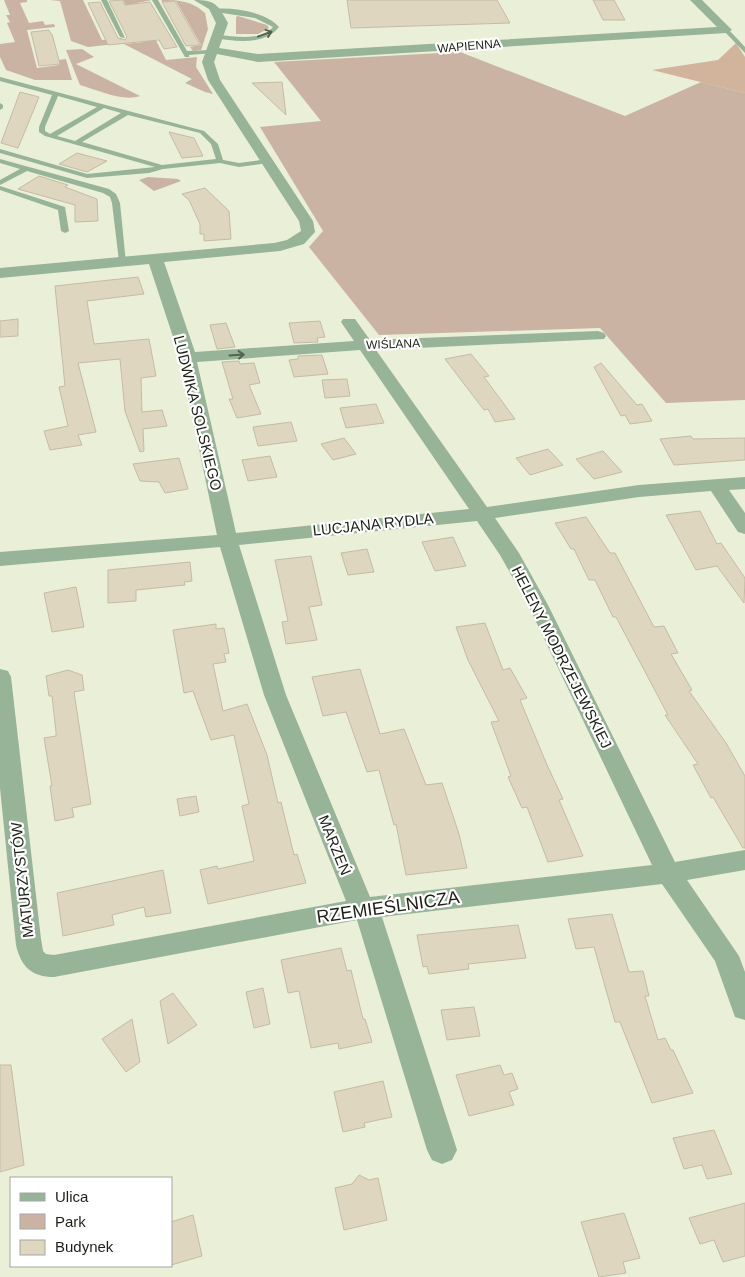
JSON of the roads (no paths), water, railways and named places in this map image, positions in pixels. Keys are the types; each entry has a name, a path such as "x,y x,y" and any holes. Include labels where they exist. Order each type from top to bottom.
{"street":[{"path":"0,272 282,246 294,243 303,238 308,232 306,221 214,80 208,62 222,23 216,10 200,0"},
{"path":"696,0 726,30"},
{"name":"WAPIENNA","path":"214,46 258,58 726,30"},
{"name":"LUDWIKA SOLSKIEGO","path":"155,259 188,358 228,540"},
{"name":"HELENY MODRZEJEWSKIEJ","path":"348,322 509,553 538,605 668,873 726,956 745,1008"},
{"name":"WIŚLANA","path":"188,358 365,345 598,336"},
{"name":"LUCJANA RYDLA","path":"0,559 228,540 483,514 638,491 745,483"},
{"path":"716,484 745,528"},
{"name":"MARZEŃ","path":"228,540 275,696 286,726 356,896 371,920 442,1150"},
{"name":"MATURZYSTÓW","path":"0,677 28,939 30,953 36,961"},
{"name":"RZEMIEŚLNICZA","path":"36,961 42,966 54,966 364,908 668,873 745,860"}],"lane":[{"path":"104,0 123,37"},
{"path":"156,0 187,55 214,46 270,33 276,27 272,22 264,19 216,10"},
{"path":"726,30 745,51"},
{"path":"0,79 202,132 211,138 216,146 220,161"},
{"path":"57,94 53,97 42,132 162,167"},
{"path":"51,136 103,106"},
{"path":"76,143 127,112"},
{"path":"0,151 87,176 149,171 162,167 220,161 239,165 268,161"},
{"path":"0,161 106,191 113,196 116,203 123,261"},
{"path":"0,183 27,168"},
{"path":"0,188 62,209 64,231"}]}
